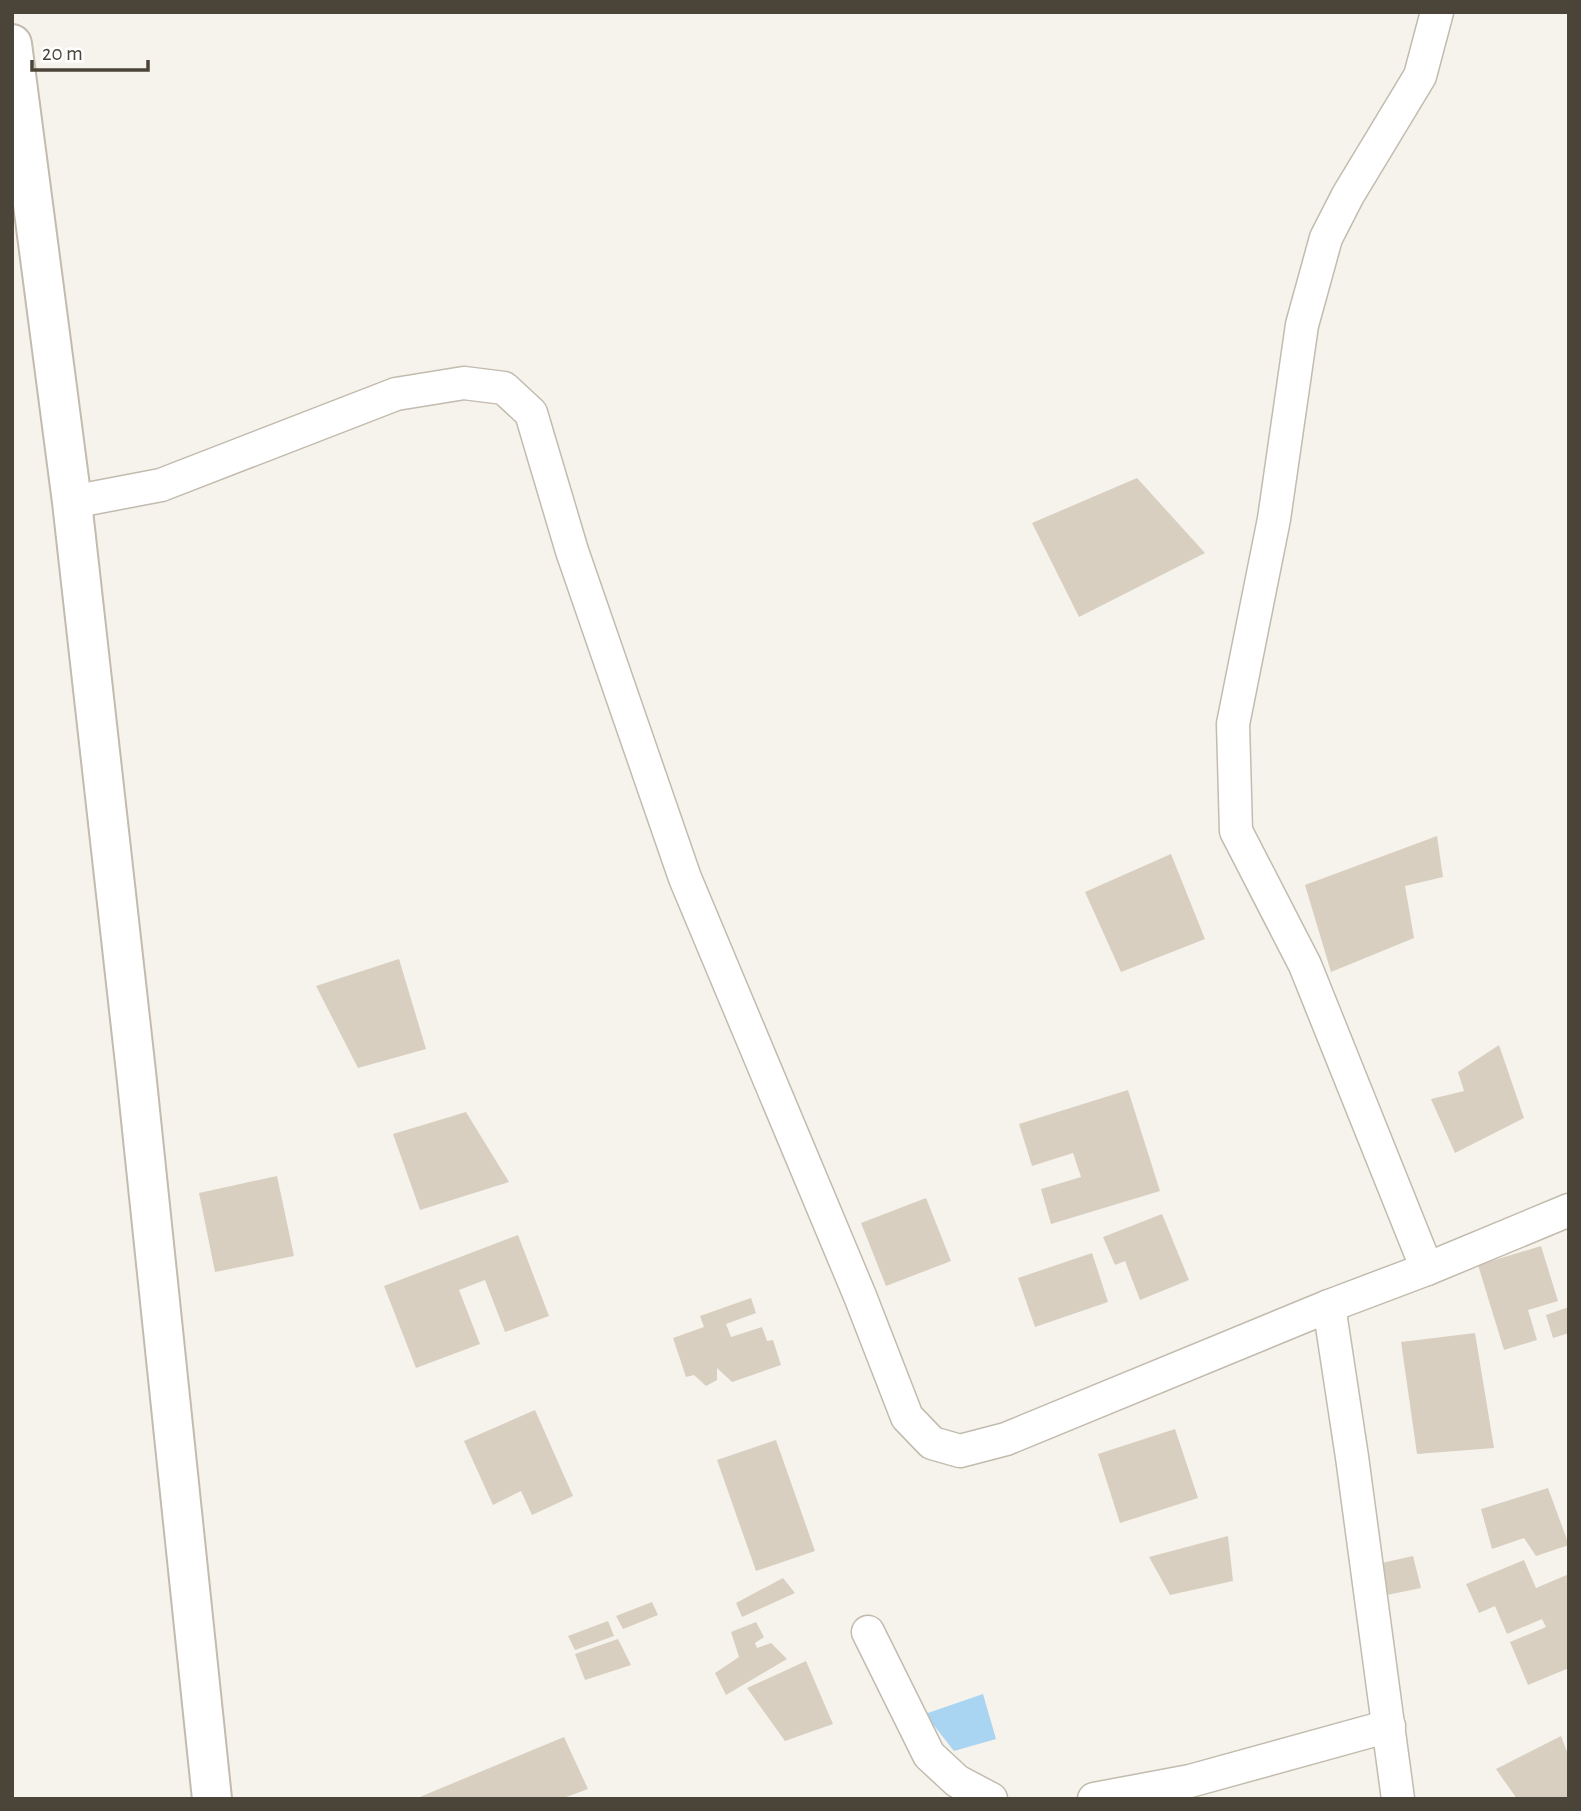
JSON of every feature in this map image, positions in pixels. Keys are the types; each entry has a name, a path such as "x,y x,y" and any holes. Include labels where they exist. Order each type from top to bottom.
{"street":[{"path":"1427,1269 1305,965 1236,831 1233,724 1274,519 1302,325 1326,238 1348,195 1420,76 1437,12"},
{"path":"12,44 72,502 212,1799"},
{"path":"72,502 161,485 396,394 464,383 504,388 531,413 572,551 685,878 860,1296 906,1417 932,1443 960,1451 1006,1439 1569,1210"},
{"path":"1329,1306 1398,1799"},
{"path":"867,1632 929,1755 957,1781 990,1799"},
{"path":"1094,1799 1190,1781 1389,1726"}],"water":[{"path":"983,1694 996,1739 954,1751 925,1714"}],"building":[{"path":"1137,478 1205,553 1079,617 1032,523"},
{"path":"1437,836 1443,877 1405,886 1414,938 1331,972 1305,885"},
{"path":"1171,854 1205,939 1121,972 1085,892"},
{"path":"399,959 426,1049 358,1068 316,986"},
{"path":"1499,1045 1524,1118 1455,1153 1431,1099 1464,1091 1458,1072"},
{"path":"1128,1090 1160,1191 1051,1224 1041,1189 1081,1177 1073,1153 1032,1166 1019,1124"},
{"path":"466,1112 509,1182 420,1210 393,1134"},
{"path":"277,1176 294,1256 215,1272 199,1193"},
{"path":"926,1198 951,1261 886,1286 861,1223"},
{"path":"1162,1214 1189,1280 1140,1300 1125,1261 1115,1265 1103,1237"},
{"path":"518,1235 549,1316 505,1332 485,1280 459,1290 480,1344 416,1368 384,1286"},
{"path":"1541,1246 1558,1301 1528,1310 1537,1340 1504,1350 1478,1265"},
{"path":"1092,1253 1108,1302 1035,1327 1018,1278"},
{"path":"751,1298 756,1313 726,1324 731,1337 762,1327 767,1341 773,1340 781,1365 732,1382 717,1368 717,1380 706,1386 694,1375 686,1377 673,1338 704,1327 700,1316"},
{"path":"1569,1307 1569,1333 1553,1338 1546,1315"},
{"path":"1475,1333 1494,1448 1417,1454 1401,1342"},
{"path":"535,1410 573,1496 532,1515 521,1491 493,1505 464,1441"},
{"path":"1175,1429 1198,1498 1120,1523 1098,1454"},
{"path":"776,1440 815,1551 756,1571 717,1460"},
{"path":"1548,1488 1569,1545 1536,1556 1524,1538 1492,1549 1481,1509"},
{"path":"1228,1536 1233,1581 1170,1595 1149,1557"},
{"path":"1413,1556 1421,1588 1387,1595 1377,1564"},
{"path":"1524,1560 1536,1588 1569,1574 1569,1668 1528,1685 1510,1642 1546,1627 1542,1619 1507,1634 1495,1606 1479,1613 1466,1584"},
{"path":"783,1578 795,1593 742,1617 736,1603"},
{"path":"652,1602 658,1615 623,1629 616,1616"},
{"path":"608,1621 614,1636 575,1650 568,1636"},
{"path":"756,1622 764,1637 755,1643 757,1648 771,1643 787,1659 726,1695 715,1673 739,1657 731,1632"},
{"path":"618,1639 631,1665 585,1680 575,1654"},
{"path":"806,1661 833,1724 785,1741 747,1688"},
{"path":"1561,1736 1569,1757 1569,1799 1517,1799 1496,1769"},
{"path":"564,1737 588,1789 561,1799 415,1799"}]}
